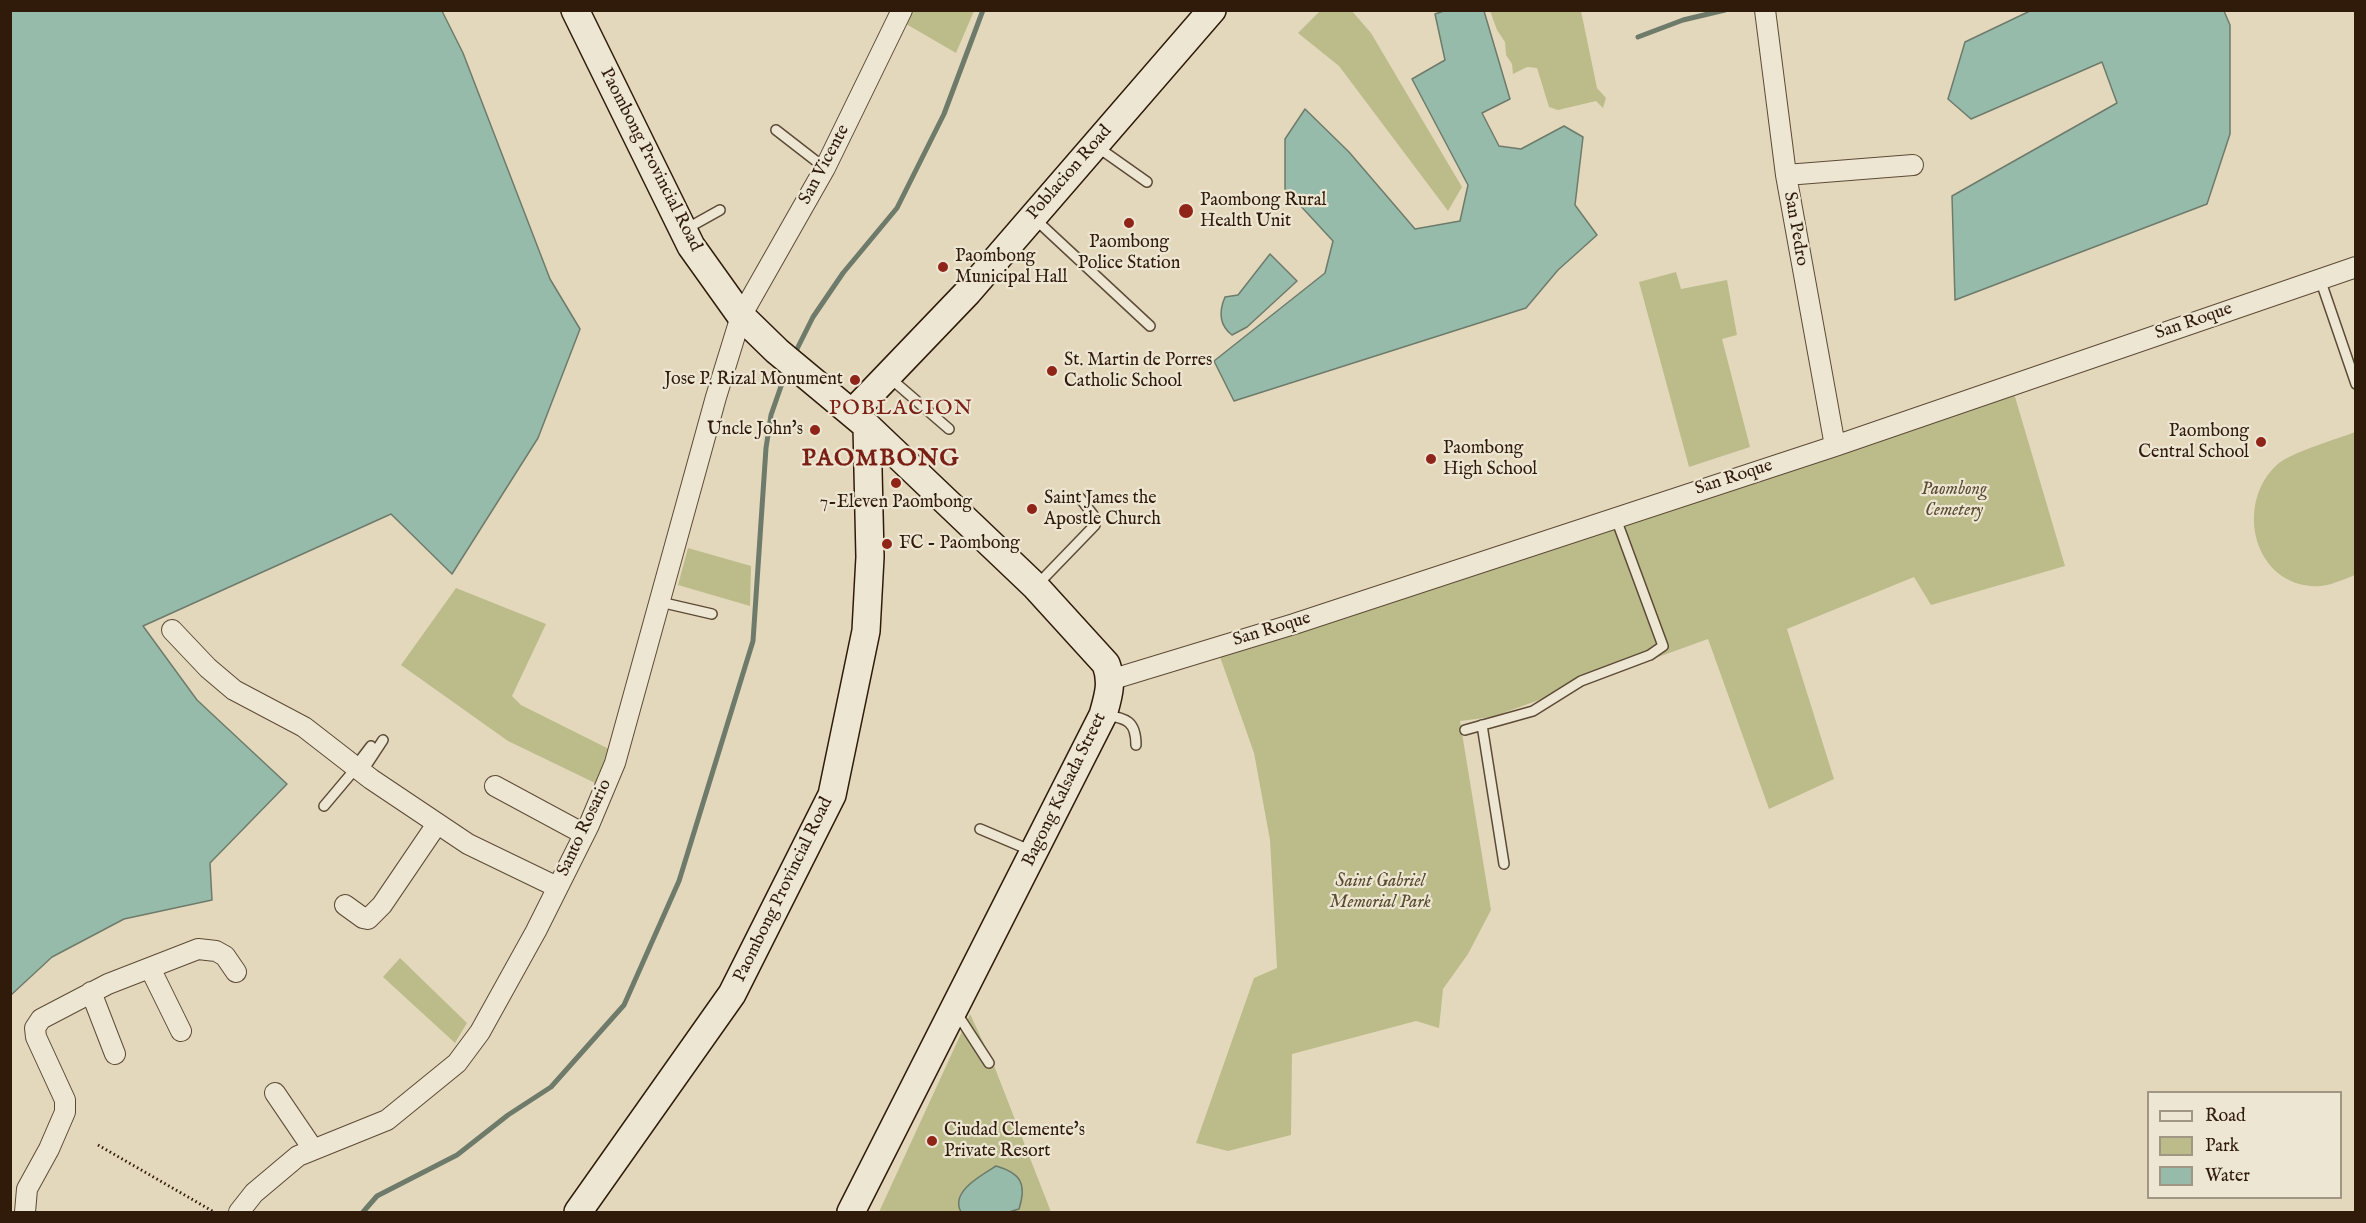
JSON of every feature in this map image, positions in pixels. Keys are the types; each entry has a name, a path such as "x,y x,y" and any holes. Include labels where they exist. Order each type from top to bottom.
{"main road":[{"name":"Paombong Provincial Road","path":"575,10 692,246 741,316 777,351 860,420 870,557 866,631 832,795 732,994 578,1212"},
{"name":"Poblacion Road","path":"860,420 888,376 968,292 1212,10"},
{"path":"860,420 1035,586 1106,664 1110,680"},
{"name":"Bagong Kalsada Street","path":"851,1212 1103,715 1110,691 1110,680"}],"street":[{"name":"San Vicente","path":"741,316 825,168 902,10"},
{"name":"San Pedro","path":"1765,10 1786,176 1835,446"},
{"path":"1786,176 1913,165"},
{"name":"San Roque","path":"1110,680 1294,624 1615,516 1835,446 2355,267"},
{"name":"Santo Rosario","path":"239,1212 266,1181 298,1156 387,1120 457,1063 480,1032 536,931 584,834 615,763 716,397 741,316"},
{"path":"172,630 208,668 234,690 304,727 358,769 468,844 557,887"},
{"path":"495,786 584,834"},
{"path":"345,905 368,919 382,905 437,824"},
{"path":"25,1212 27,1189 49,1149 65,1112 65,1100 36,1037 35,1028 41,1019 91,993 198,950 209,948 225,956 236,972"},
{"path":"150,968 181,1031"},
{"path":"91,993 115,1054"},
{"path":"275,1093 313,1149"}],"lane":[{"path":"776,130 825,168"},
{"path":"1094,144 1147,182"},
{"path":"684,230 720,210"},
{"path":"1032,216 1150,327"},
{"path":"2320,279 2355,384"},
{"path":"888,376 949,429"},
{"path":"1035,586 1095,525 1094,516 1080,498"},
{"path":"1465,730 1533,711 1581,681 1650,655 1663,646 1615,516"},
{"path":"660,602 712,614"},
{"path":"1103,715 1129,721 1134,726 1136,745"},
{"path":"1482,725 1504,864"},
{"path":"324,806 383,740"},
{"path":"358,769 371,746"},
{"path":"980,829 1035,852"},
{"path":"954,1009 989,1063"}],"path":[{"path":"98,1145 214,1212"}],"green space":[{"path":"1351,10 1371,33 1462,187 1448,211 1339,66 1298,33 1320,11"},
{"path":"906,11 974,11 956,53 901,21"},
{"path":"1490,11 1581,11 1597,88 1606,98 1603,108 1596,101 1558,110 1549,107 1537,68 1527,67 1513,74 1512,64 1506,55 1505,42 1497,30"},
{"path":"1676,272 1681,289 1727,280 1737,335 1722,339 1750,447 1689,467 1639,282"},
{"path":"2013,390 2065,566 1931,605 1914,577 1787,629 1834,779 1769,809 1708,639 1492,717 1460,721 1491,910 1468,954 1443,989 1439,1028 1416,1021 1292,1054 1291,1135 1228,1151 1196,1143 1254,978 1277,968 1270,840 1254,753 1219,654 1340,620"},
{"path":"2355,432 2355,575 2322,586 2291,581 2274,570 2263,555 2256,536 2254,517 2257,497 2265,479 2279,463 2304,450"},
{"path":"688,548 751,566 750,606 678,585"},
{"path":"456,588 546,624 512,696 521,705 609,749 595,783 508,741 401,665"},
{"path":"400,958 467,1023 455,1043 383,977"},
{"path":"970,1014 993,1063 1051,1212 879,1212"}],"water":[{"path":"11,10 442,11 463,53 550,279 580,329 538,438 452,574 391,514 143,626 197,700 287,784 210,863 212,900 124,919 52,957 11,995"},
{"path":"1444,11 1484,11 1510,99 1482,113 1499,146 1521,149 1564,126 1583,137 1575,205 1597,235 1558,270 1526,308 1234,401 1214,361 1325,273 1333,241 1285,189 1285,139 1305,109 1349,152 1415,229 1460,221 1468,185 1412,79 1445,60 1435,14"},
{"path":"2030,11 2224,11 2230,25 2230,134 2207,204 1955,300 1952,196 2117,103 2102,62 1971,119 1948,99 1965,42"},
{"path":"1270,254 1297,281 1247,327 1232,335 1221,318 1225,297 1238,295"},
{"path":"996,1166 1011,1172 1020,1181 1022,1193 1019,1209 1009,1212 961,1212 959,1205 963,1191"}],"waterway":[{"path":"794,355 813,317 843,273 897,208 944,114 983,10"},
{"path":"1638,37 1683,20 1725,10"},
{"path":"363,1212 377,1196 457,1155 508,1115 551,1087 624,1005 679,881 753,641 766,448 771,415 787,369"}],"place":[{"name":"Paombong Rural Health Unit","path":"1186,211"},
{"name":"Paombong Police Station","path":"1129,223"},
{"name":"Paombong Municipal Hall","path":"943,267"},
{"name":"St. Martin de Porres Catholic School","path":"1052,371"},
{"name":"Jose P. Rizal Monument","path":"855,380"},
{"name":"Uncle John's","path":"815,430"},
{"name":"Paombong Central School","path":"2261,442"},
{"name":"Paombong High School","path":"1431,459"},
{"name":"7-Eleven Paombong","path":"896,483"},
{"name":"Saint James the Apostle Church","path":"1032,509"},
{"name":"FC - Paombong","path":"887,544"},
{"name":"Ciudad Clemente's Private Resort","path":"932,1141"}],"district":[{"name":"POBLACION","path":"901,410"},
{"name":"PAOMBONG","path":"881,460"}],"park label":[{"name":"Paombong Cemetery","path":"1954,500"},
{"name":"Saint Gabriel Memorial Park","path":"1380,892"}]}
